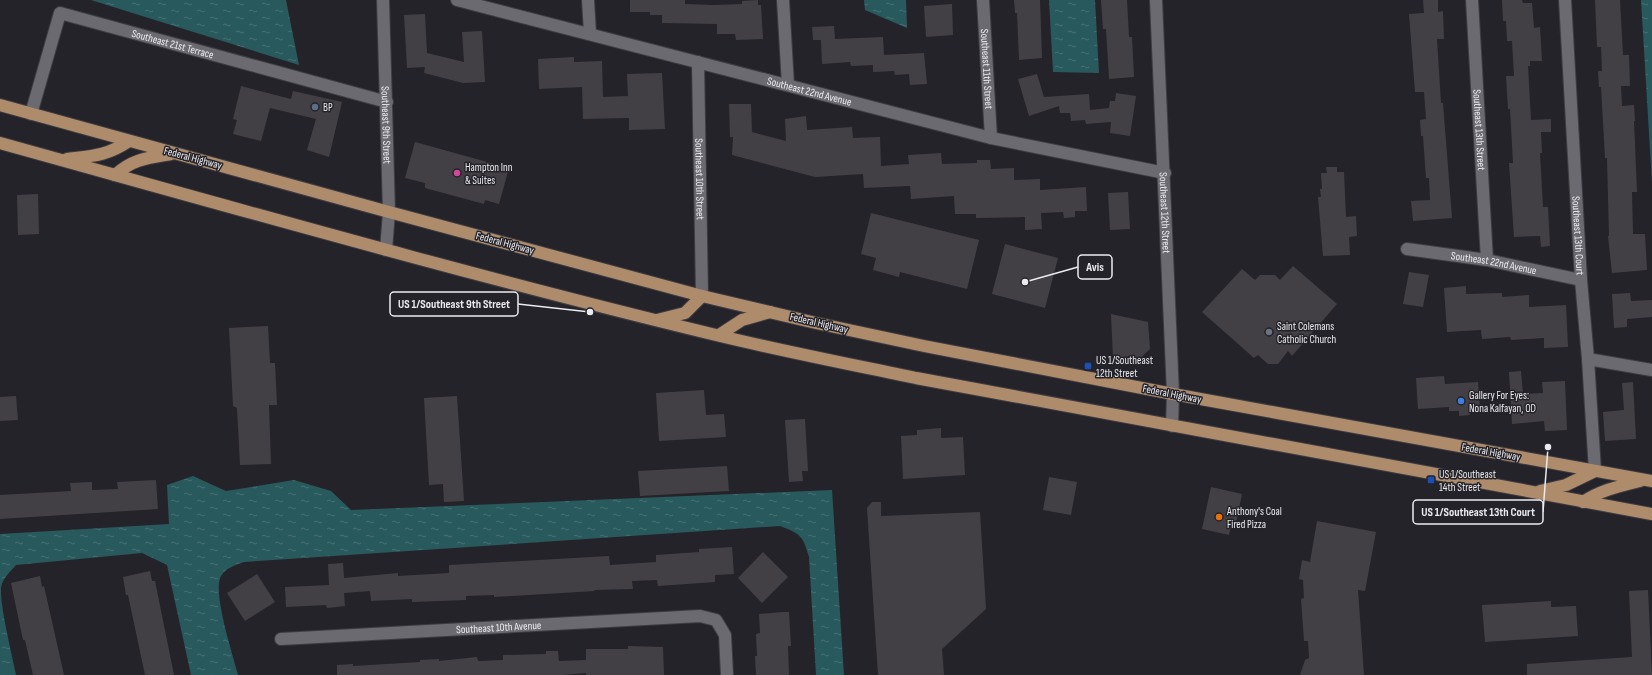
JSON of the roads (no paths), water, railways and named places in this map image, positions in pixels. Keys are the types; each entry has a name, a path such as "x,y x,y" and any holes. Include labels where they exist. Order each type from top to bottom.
{"main road":[{"name":"Federal Highway","path":"0,105 389,212 702,296 771,312 924,346 1173,394 1649,481"},
{"path":"59,159 102,155 117,149 129,141"},
{"path":"0,143 386,250 656,320 871,370 1652,514"},
{"path":"115,175 126,165 141,159 176,154"},
{"path":"656,320 685,313 702,296"},
{"path":"719,335 742,320 771,312"},
{"path":"1535,493 1566,485 1595,471"},
{"path":"1583,502 1595,494 1609,489 1649,481"}],"street":[{"name":"Southeast 9th Street","path":"383,0 389,212 386,250"},
{"name":"Southeast 22nd Avenue","path":"457,0 590,33 991,138 1164,173"},
{"path":"588,0 590,33"},
{"path":"783,0 788,85"},
{"name":"Southeast 11th Street","path":"983,0 991,138"},
{"name":"Southeast 12th Street","path":"1156,0 1173,394 1172,426"},
{"name":"Southeast 13th Street","path":"1472,0 1488,260"},
{"name":"Southeast 13th Court","path":"1565,0 1581,280 1588,359 1595,471"},
{"name":"Southeast 21st Terrace","path":"31,114 60,13 387,102"},
{"name":"Southeast 10th Street","path":"698,62 702,296"},
{"name":"Southeast 22nd Avenue","path":"1407,248 1488,260 1581,280"},
{"path":"1588,359 1652,370"},
{"name":"Southeast 10th Avenue","path":"281,640 700,616 716,620 724,636 727,675"}],"water":[{"path":"91,0 286,0 299,65"},
{"path":"864,0 906,0 907,28 865,10"},
{"path":"1049,0 1095,0 1099,73 1053,72"},
{"path":"1641,0 1652,0 1652,183"},
{"path":"193,476 226,491 294,480 331,491 351,510 832,490 844,675 816,675 809,557 803,540 793,531 780,526 244,562 225,571 221,576 219,584 221,609 238,675 191,675 167,565 142,553 16,565 2,585 1,597 4,619 16,675 0,675 0,534 169,524 167,485"}],"place":[{"name":"BP","path":"315,107"},
{"name":"Hampton Inn & Suites","path":"457,173"},
{"name":"Avis","path":"1025,282"},
{"name":"US 1/Southeast 9th Street","path":"590,312"},
{"name":"Saint Colemans Catholic Church","path":"1269,332"},
{"name":"US 1/Southeast 12th Street","path":"1088,366"},
{"name":"Gallery For Eyes: Nona Kalfayan, OD","path":"1461,401"},
{"name":"US 1/Southeast 13th Court","path":"1548,447"},
{"name":"US 1/Southeast 14th Street","path":"1431,480"},
{"name":"Anthony's Coal Fired Pizza","path":"1219,517"}]}
